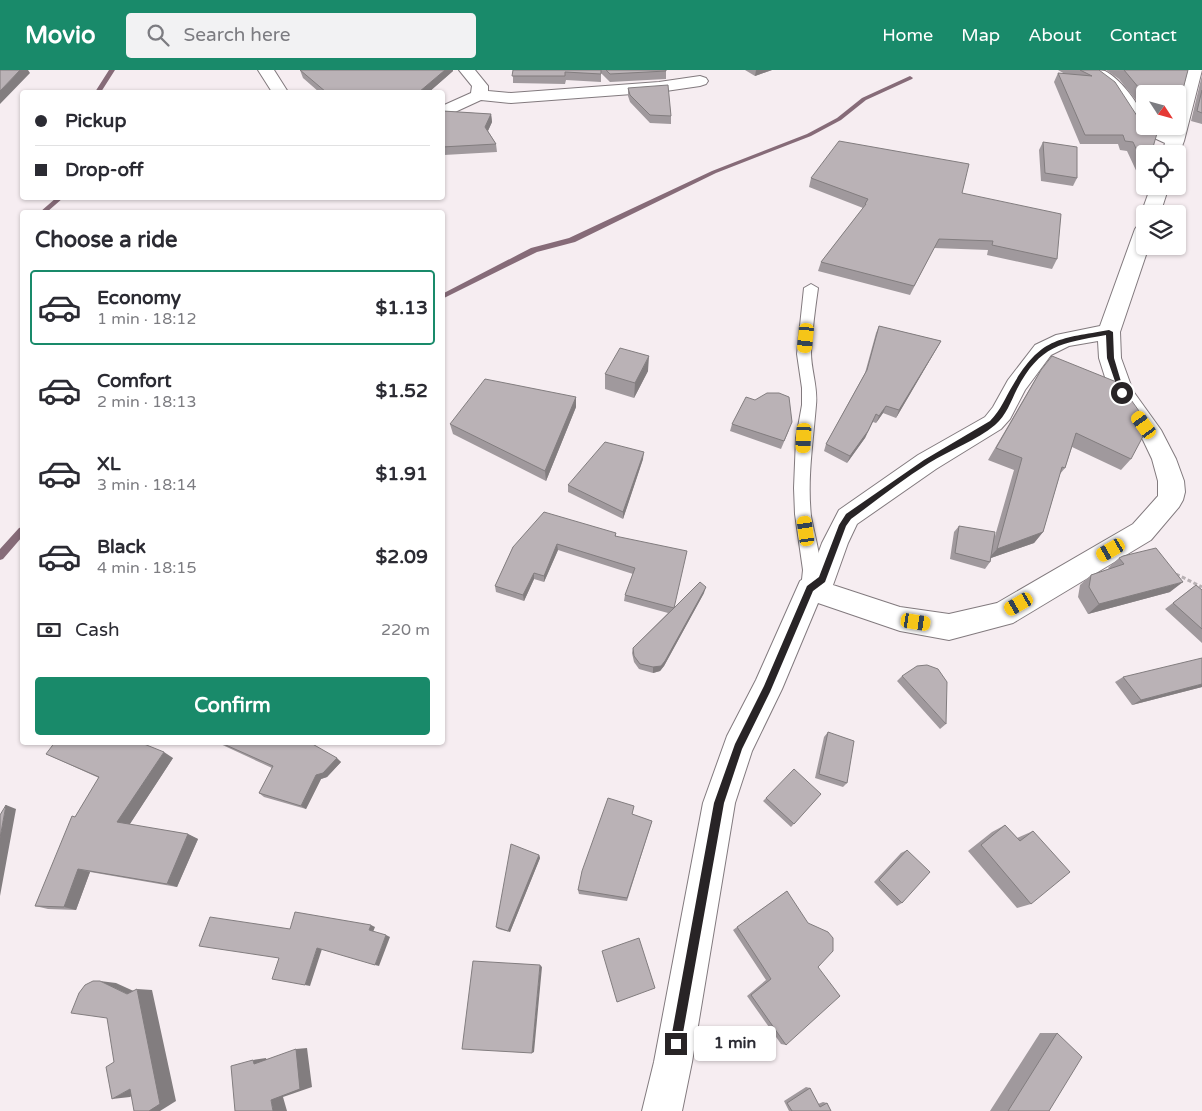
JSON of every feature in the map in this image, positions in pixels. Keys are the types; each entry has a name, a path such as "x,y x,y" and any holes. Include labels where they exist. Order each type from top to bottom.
{"street":[{"path":"266,70 279,90"},
{"path":"468,70 480,86 479,96"},
{"path":"1094,70 1117,87 1144,126 1169,145"},
{"path":"1174,145 1195,70"},
{"path":"445,112 479,96 521,97 659,88 700,81"},
{"path":"810,589 900,619 949,627 1004,614 1142,532 1170,500 1172,492 1171,481 1164,459 1153,436 1122,393 1110,358 1109,332 1136,255"},
{"path":"662,1111 673,1062 719,803 738,748 767,689 810,589 822,580 839,534 848,516 926,462 993,423 1002,414 1016,386 1043,350 1064,340 1109,332"}],"lane":[{"path":"810,589 812,570 803,514 802,488 804,438 809,405 808,378 804,354 811,288"}],"path":[{"path":"1142,532 1178,576 1202,587"}],"building":[{"path":"0,70 20,70 0,91"},
{"path":"300,70 445,70 421,90 324,90"},
{"path":"513,70 601,70 601,74 565,72 565,76 512,76"},
{"path":"606,70 666,70 666,71 610,74"},
{"path":"1080,70 1099,70 1115,82 1136,114 1136,135 1157,135 1154,145 1136,145 1136,148 1133,142 1125,141 1123,135 1085,135 1058,73 1092,76"},
{"path":"1124,70 1188,70 1184,85 1136,85"},
{"path":"668,85 671,116 650,115 630,95 628,88"},
{"path":"1202,90 1202,113 1197,111"},
{"path":"445,111 491,114 485,127 496,144 445,147"},
{"path":"839,141 969,164 962,193 1061,214 1057,259 992,245 993,241 939,239 914,286 821,262 868,199 811,178"},
{"path":"1043,142 1077,147 1077,178 1045,173"},
{"path":"879,326 941,341 899,410 886,406 879,416 876,414 868,431 850,456 826,444 867,370"},
{"path":"620,348 649,356 635,383 605,374"},
{"path":"1052,356 1119,383 1149,425 1131,459 1076,433 1065,468 1062,467 1043,532 997,549 1022,458 996,448 1041,370"},
{"path":"485,379 576,397 545,471 450,424"},
{"path":"767,393 779,393 789,397 792,422 784,441 732,424 746,397 755,400"},
{"path":"605,442 644,452 623,512 568,485"},
{"path":"544,512 616,533 615,536 687,551 674,608 625,595 635,568 557,544 544,576 534,573 523,595 495,586 513,547"},
{"path":"959,526 995,532 990,562 955,553"},
{"path":"1156,548 1183,582 1099,604 1089,587 1091,575 1124,564 1119,558 1123,556"},
{"path":"700,582 706,587 665,661 661,666 653,667 640,664 634,656 633,648"},
{"path":"1196,585 1202,590 1202,629 1173,603"},
{"path":"1202,658 1202,684 1141,700 1123,677"},
{"path":"927,665 938,669 947,682 946,724 902,676 917,666"},
{"path":"828,732 854,741 847,783 819,774"},
{"path":"53,745 146,745 164,752 117,822 188,834 167,884 78,869 64,907 35,906 72,816 75,817 99,777 46,754"},
{"path":"226,745 314,745 337,758 323,773 316,775 301,806 259,793 273,766"},
{"path":"794,769 821,794 794,824 766,798"},
{"path":"608,798 634,806 632,814 652,821 627,898 578,890 582,871"},
{"path":"6,805 0,838 0,815"},
{"path":"1005,825 1020,841 1033,831 1070,872 1031,904 981,845"},
{"path":"511,844 539,855 508,931 496,927"},
{"path":"907,850 930,872 902,903 879,880"},
{"path":"787,891 808,923 828,932 833,938 833,951 818,967 840,996 786,1045 751,995 771,979 737,927"},
{"path":"295,912 371,925 369,930 386,935 375,965 317,948 305,985 272,979 279,958 199,946 210,917 290,929"},
{"path":"639,938 655,988 617,1002 602,951"},
{"path":"473,961 540,965 532,1053 462,1049"},
{"path":"93,981 100,981 127,994 137,989 160,1104 149,1111 134,1111 130,1089 112,1099 106,1067 114,1062 107,1018 71,1013 79,993 85,985"},
{"path":"1057,1033 1082,1057 1049,1111 1008,1111"},
{"path":"296,1049 300,1089 271,1100 273,1111 235,1111 231,1066 253,1060 254,1064"},
{"path":"810,1088 820,1107 827,1103 831,1111 792,1111 787,1103"}],"waterway":[{"path":"99,90 112,70"},
{"path":"445,295 534,250 572,240 714,172 809,135 839,119 864,99 910,78"},
{"path":"45,210 58,200"},
{"path":"0,556 20,533"}],"route":[{"path":"676,1044 719,803 738,748 767,689 810,589 822,580 835,543 848,516 926,462 993,423 1002,414 1006,403 1031,364 1043,350 1052,345 1064,340 1109,332 1110,358 1122,393"}]}
